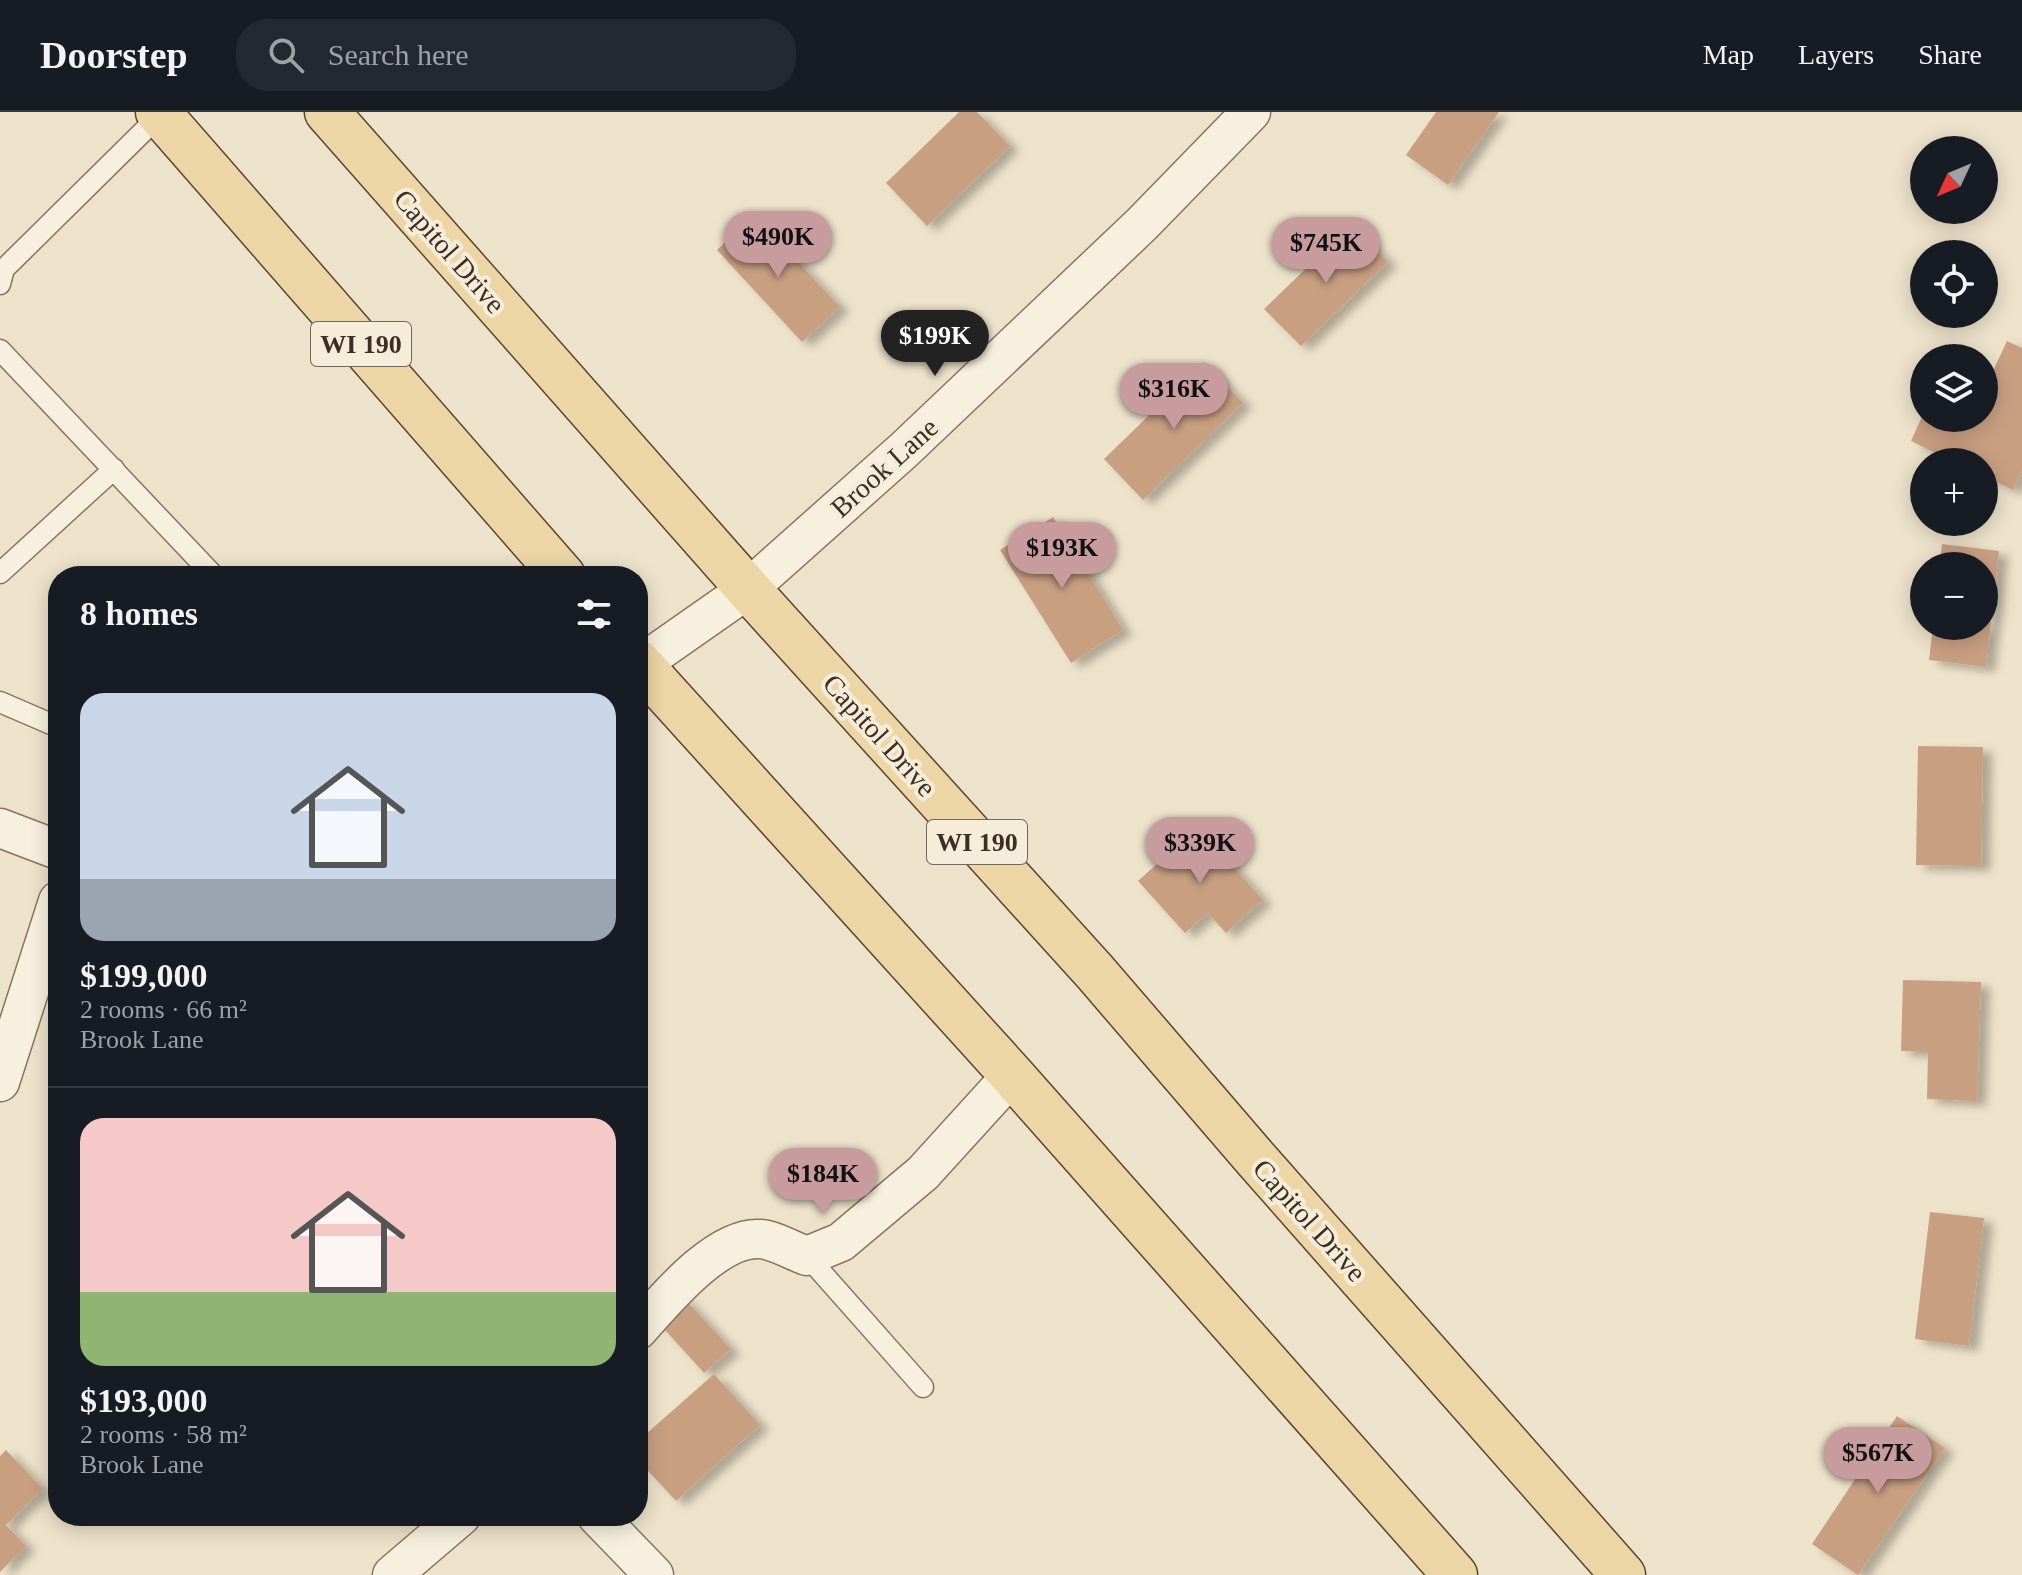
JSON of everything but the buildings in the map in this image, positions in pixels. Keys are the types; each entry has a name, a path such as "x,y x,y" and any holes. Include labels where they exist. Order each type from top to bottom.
{"main road":[{"name":"Capitol Drive","path":"327,112 748,589 1095,972 1623,1575"},
{"name":"WI 190","path":"161,113 554,566"},
{"path":"648,674 1012,1075 1455,1575"}],"street":[{"name":"Brook Lane","path":"648,658 748,589 927,428 1142,224 1251,112"},
{"path":"0,828 48,846"},
{"path":"0,1082 48,932"},
{"path":"648,1312 680,1282 728,1247 760,1239 807,1256 841,1242 923,1173 1012,1075"},
{"path":"392,1575 449,1526"},
{"path":"607,1526 654,1575"}],"lane":[{"path":"1,272 161,113"},
{"path":"0,350 205,566"},
{"path":"0,573 114,469"},
{"path":"0,702 48,723"},
{"path":"807,1256 923,1387"}]}
